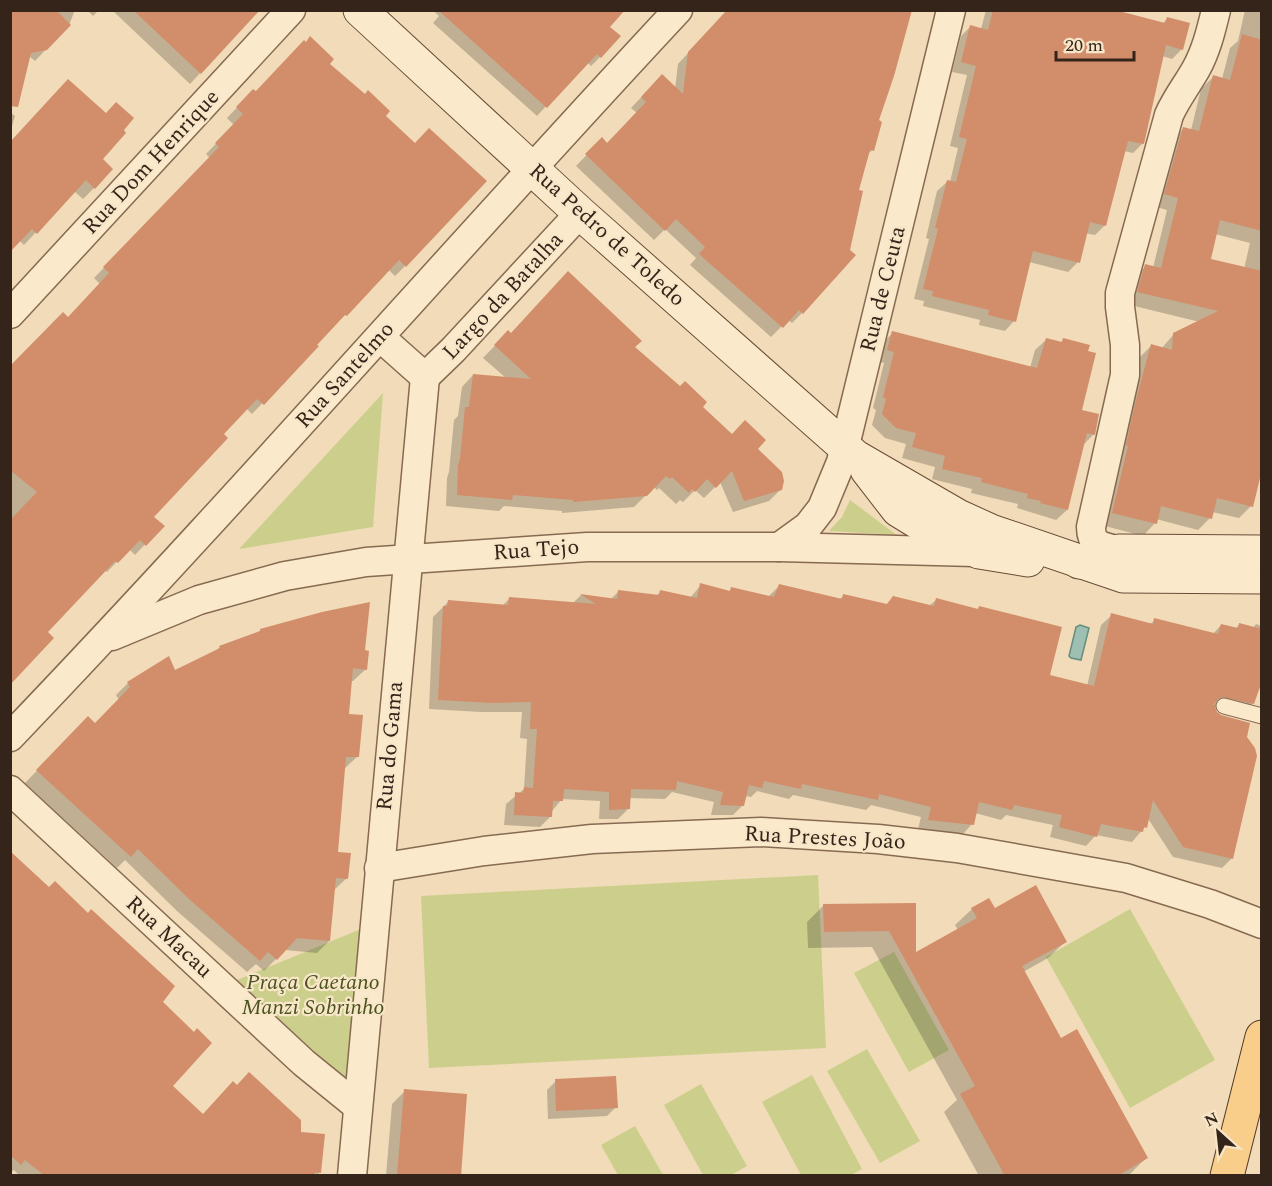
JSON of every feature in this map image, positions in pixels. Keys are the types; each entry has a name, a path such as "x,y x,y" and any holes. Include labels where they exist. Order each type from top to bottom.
{"main road":[{"path":"1227,1176 1262,1037"}],"street":[{"name":"Rua Dom Henrique","path":"10,314 291,10"},
{"name":"Rua Pedro de Toledo","path":"360,10 580,213 851,452 898,510 937,534 985,542 1022,560 1084,562 1123,576 1262,577"},
{"name":"Rua Santelmo","path":"10,737 105,639 532,167 678,10"},
{"name":"Rua de Ceuta","path":"779,547 808,526 822,508 851,452 951,10"},
{"path":"1119,551 1101,546 1095,541 1091,537 1091,527 1125,375 1125,345 1120,293 1169,115 1176,99 1196,70 1209,38 1216,10"},
{"name":"Largo da Batalha","path":"425,378 580,213"},
{"path":"380,337 425,378"},
{"name":"Rua do Gama","path":"352,1176 425,378"},
{"name":"Rua Tejo","path":"105,639 199,600 285,576 366,562 587,546 779,547 985,542 1019,533 1063,539 1077,536 1091,527"},
{"name":"Rua Pedro de Toledo","path":"1084,562 1119,551 1262,552"},
{"name":"Rua Macau","path":"10,790 304,1063 357,1106"},
{"name":"Rua Prestes João","path":"379,868 484,851 592,839 761,832 866,838 957,848 1126,878 1210,904 1262,924"}],"lane":[{"path":"1224,706 1262,716"}],"green space":[{"path":"383,393 373,527 239,549"},
{"path":"850,500 897,535 829,531 842,517"},
{"path":"818,875 826,1048 429,1068 421,896"},
{"path":"1130,909 1215,1060 1130,1108 1046,957"},
{"name":"Praça Caetano Manzi Sobrinho","path":"361,929 347,1082 237,980"},
{"path":"894,952 949,1050 909,1072 854,973"},
{"path":"867,1049 920,1141 880,1163 827,1071"},
{"path":"812,1075 862,1169 851,1175 801,1175 762,1102"},
{"path":"701,1084 747,1166 731,1175 703,1175 664,1105"},
{"path":"635,1126 663,1175 618,1175 601,1145"}],"shaded area":[{"path":"1080,625 1089,628 1081,660 1069,656 1076,627"}],"building":[{"path":"10,10 56,10 71,25 47,50 31,53 18,107 10,106"},
{"path":"133,10 260,10 201,74"},
{"path":"438,10 625,10 610,27 621,36 601,58 597,54 547,108"},
{"path":"727,10 912,10 879,120 882,122 874,151 870,150 859,190 863,191 850,250 856,255 803,314 799,310 783,328 699,254 705,247 676,219 665,231 585,154 602,137 607,143 646,102 641,97 662,74 683,94 688,52"},
{"path":"993,10 1115,10 1165,23 1167,17 1190,23 1183,50 1166,45 1144,144 1128,141 1106,226 1090,222 1080,263 1033,251 1016,322 988,315 989,310 932,296 933,291 923,289 947,180 956,182 967,139 959,137 976,66 961,62 970,25 988,30"},
{"path":"1242,34 1262,40 1262,231 1220,220 1211,259 1262,271 1262,470 1253,507 1217,498 1212,519 1161,506 1157,524 1112,513 1136,400 1151,344 1172,350 1173,333 1218,311 1137,292 1145,264 1161,268 1178,198 1164,194 1183,127 1199,131 1213,75 1230,80"},
{"path":"310,36 334,59 330,64 365,94 368,90 390,111 386,116 415,143 429,128 487,181 406,267 399,260 317,345 319,346 264,405 257,399 224,434 228,438 154,517 165,526 146,546 140,540 118,563 115,561 48,632 54,638 10,685 10,520 37,492 10,470 10,366 63,312 68,317 109,273 103,267 219,147 215,143 243,114 236,107 253,89 256,91"},
{"path":"68,79 106,113 116,102 134,118 124,130 126,133 103,159 113,169 95,189 86,180 37,234 32,229 10,252 10,142"},
{"path":"568,271 642,341 635,347 680,386 685,381 707,402 703,407 732,434 745,420 766,440 758,449 782,472 784,481 782,490 744,501 732,471 716,488 707,479 695,492 692,489 689,493 672,477 670,479 666,476 647,496 573,502 573,500 513,495 512,500 457,495 465,407 469,407 473,374 531,379 494,345 508,330 511,333"},
{"path":"892,331 1037,368 1046,338 1062,342 1063,338 1090,345 1088,351 1096,353 1082,410 1099,414 1095,435 1087,433 1068,510 1027,498 1028,494 981,482 982,478 942,469 945,456 912,447 916,433 896,428 882,414 886,399 883,397 894,352 887,350"},
{"path":"700,583 730,591 731,587 774,597 779,584 842,599 843,594 887,604 893,596 934,606 936,598 978,609 979,606 1062,627 1050,675 1094,686 1111,613 1153,624 1154,618 1218,634 1221,624 1238,628 1239,623 1262,629 1262,681 1254,704 1222,697 1214,704 1221,715 1250,723 1247,737 1255,748 1257,756 1233,859 1183,847 1153,800 1147,828 1144,827 1143,832 1101,824 1097,837 1059,827 1062,815 1014,805 1012,810 979,802 974,825 928,820 931,807 879,794 878,800 802,784 801,789 764,781 762,788 749,785 744,806 720,805 723,792 677,781 676,790 631,789 630,809 609,810 609,792 564,789 563,801 553,801 552,817 514,815 515,792 523,793 524,787 533,788 537,729 530,729 531,702 492,703 438,700 443,606 447,606 448,600 508,605 509,597 596,604 580,594 617,599 618,590 659,595 660,590 697,598"},
{"path":"370,602 365,650 369,651 367,670 353,668 349,714 363,715 359,757 346,757 338,852 351,853 348,879 336,878 330,941 297,938 277,960 268,952 260,961 189,899 138,849 131,857 36,770 88,716 95,723 130,687 127,682 169,656 175,670 220,648 219,646 260,631 260,629"},
{"path":"10,851 49,887 55,881 88,913 91,909 175,986 163,1002 194,1032 197,1028 212,1043 173,1086 203,1114 233,1081 237,1085 249,1072 301,1120 301,1132 325,1134 321,1173 315,1172 314,1176 45,1176 25,1160 21,1165 10,1155"},
{"path":"1036,885 1067,942 1022,966 1061,1038 1077,1029 1148,1158 1117,1176 1005,1176 960,1094 975,1086 889,931 824,932 823,904 916,903 916,952 977,918 971,908 989,898 995,908"},
{"path":"616,1076 618,1108 556,1111 555,1079"},
{"path":"404,1089 467,1094 461,1176 397,1176"}]}
